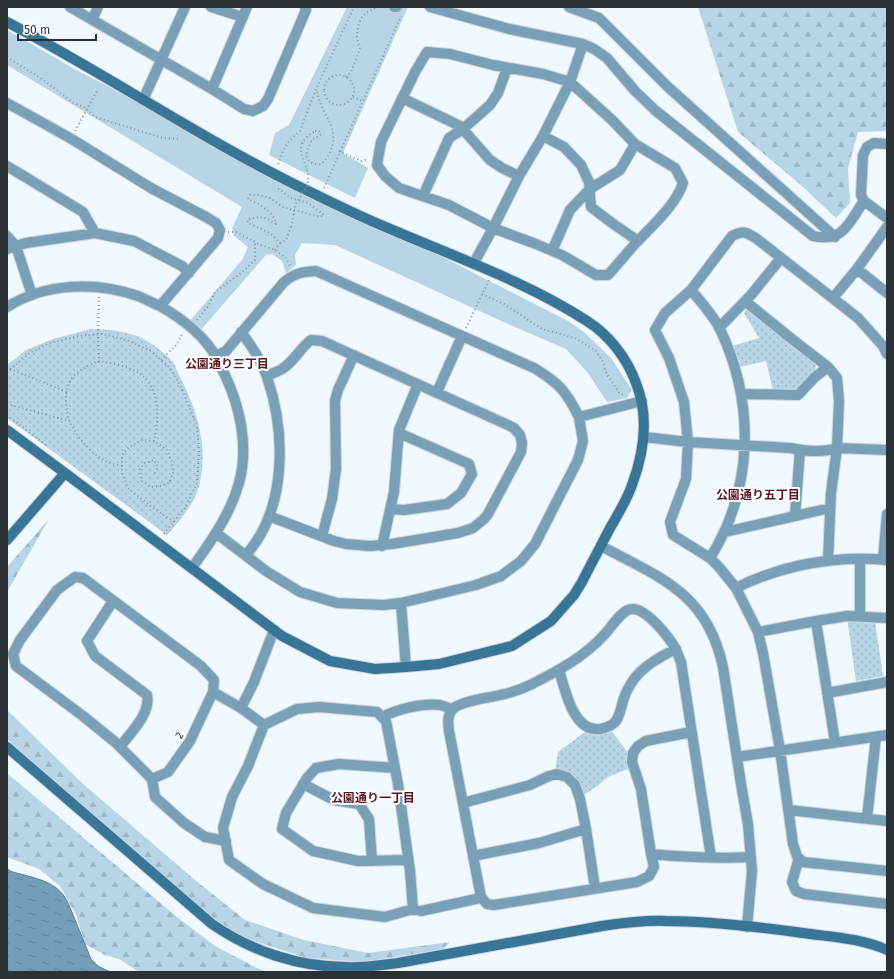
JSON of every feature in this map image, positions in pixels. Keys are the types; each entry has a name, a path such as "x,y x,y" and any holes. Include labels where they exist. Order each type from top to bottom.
{"street":[{"path":"70,7 244,109 253,111 263,106 268,99 306,10 305,7"},
{"path":"92,20 98,7"},
{"path":"144,100 185,7"},
{"path":"210,7 243,17"},
{"path":"212,89 247,7"},
{"path":"430,7 509,29 583,44 594,48 607,58 656,111 814,236 824,239 835,237 843,231 864,201"},
{"path":"569,7 599,18 667,86 835,237"},
{"path":"7,22 46,43 220,145 305,189 386,227 474,263 555,301 589,322 612,342 630,368 642,401 644,437 640,463 631,487 574,595 551,621 512,646 440,664 375,669 330,661 282,636 7,430"},
{"path":"474,263 519,176 543,136 570,82 583,44"},
{"path":"427,52 450,54 507,68 543,74 570,82 612,120 635,144 675,168 683,183 680,191 662,216 608,275 596,275 552,251 493,228 449,205 399,188 385,176 377,165 381,142 402,98 427,52"},
{"path":"423,196 449,138 463,129 490,105 498,93 507,68"},
{"path":"402,98 460,126 490,160 502,168 519,176"},
{"path":"7,103 71,139 151,188 216,223 220,230 218,238 160,306"},
{"path":"543,136 564,146 581,165 589,182 591,207 638,241"},
{"path":"887,144 874,143 867,147 863,155 861,183 861,195 864,201 887,218"},
{"path":"552,251 570,210 590,189 620,170 635,144"},
{"path":"7,166 83,212 95,233"},
{"path":"833,298 857,269 887,227"},
{"path":"887,354 883,346 858,318 746,232 732,236 691,290 665,313 655,330 669,358 684,402 688,442 686,480 670,522 673,535 710,558 719,567 736,588 758,632 780,750 793,844 797,856 803,862 887,871"},
{"path":"12,248 64,237 95,233 134,241 182,266 189,273"},
{"path":"7,236 32,295"},
{"path":"719,328 745,301 781,258"},
{"path":"857,269 887,293"},
{"path":"216,356 226,351 284,282 293,275 316,271 534,368 550,378 562,388 579,417 583,441 578,460 535,544 521,561 501,576 476,585 401,603 383,605 337,602 300,592 271,574 216,533"},
{"path":"7,307 19,299 50,289 80,286 112,289 138,296 171,312 189,326 216,356 231,388 236,403 241,425 242,462 239,482 226,516 192,568"},
{"path":"691,290 719,328 735,371 740,394 745,444 742,479 734,510 725,532 710,558"},
{"path":"745,301 828,367 837,378 839,401 837,448 831,493 828,561"},
{"path":"241,332 267,376 276,413 279,448 274,501 261,534 246,555"},
{"path":"436,392 462,336"},
{"path":"267,376 281,370 292,361 311,340 322,340 514,428 520,435 522,443 521,452 488,514 478,525 458,533 382,546 346,544 269,516"},
{"path":"322,536 332,499 336,469 335,402 338,390 354,355"},
{"path":"740,394 798,395 815,377 828,367"},
{"path":"382,546 391,509 399,433 403,418 418,384"},
{"path":"579,417 642,401"},
{"path":"391,509 404,510 447,504 461,493 472,474 469,464 399,433"},
{"path":"644,437 688,442 745,444 800,450 830,450 837,448 887,450"},
{"path":"795,516 800,450"},
{"path":"7,540 65,473"},
{"path":"725,532 830,508"},
{"path":"736,588 782,569 828,561 885,560 887,514"},
{"path":"601,546 659,576 671,584 690,600 711,630 721,658 748,824 752,870 747,927"},
{"path":"860,560 860,616"},
{"path":"226,841 205,837 184,823 154,797 152,779 120,747 83,716 16,666 13,654 20,640 57,590 75,576 83,578 201,666 214,680 213,692 241,708 264,724"},
{"path":"113,601 87,641 95,656 147,696 148,703 143,715 120,747"},
{"path":"401,603 406,667"},
{"path":"691,732 646,741 638,746 633,753 632,762 641,789 654,867 649,876 637,882 494,905 487,904 481,897 448,718 452,709 465,703 519,690 559,670 587,652 604,635 624,611 632,608 641,611 666,635 676,649 681,662 711,857"},
{"path":"758,632 847,616 887,618"},
{"path":"816,621 835,742"},
{"path":"241,708 254,682 274,630"},
{"path":"559,670 573,712 587,728 595,730 604,729 615,722 621,711 623,699 635,678 655,661 676,649"},
{"path":"827,693 887,682"},
{"name":"2","path":"152,779 168,772 190,741 213,692"},
{"path":"382,717 394,711 417,706 440,705 452,709"},
{"path":"413,909 408,860 386,721 377,712 320,707 297,709 264,724 248,766 232,798 223,828 229,860 263,884 313,908 385,917 413,909 421,910 481,897"},
{"path":"737,757 887,735"},
{"path":"867,818 876,737"},
{"path":"7,747 212,924 237,940 263,952 284,959 322,966 346,968 368,967 630,922 666,920 747,927 851,939 868,942 887,950"},
{"path":"394,768 339,764 316,768 286,813 282,829 313,851 358,861 408,860"},
{"path":"463,802 530,785 557,774 567,777 575,785 580,799 595,888"},
{"path":"304,784 334,800 359,804 369,819 372,861"},
{"path":"789,810 887,821"},
{"path":"473,856 539,843 586,829"},
{"path":"651,854 683,857 751,857"},
{"path":"799,858 792,882 796,891 804,894 887,904"}],"path":[{"path":"278,164 289,141 300,131 316,89 354,7"},
{"path":"346,76 351,72 358,58 360,49 357,37 361,18 366,13 377,7"},
{"path":"324,188 362,101 398,9"},
{"path":"7,57 45,81 72,102 95,116 163,138 180,139"},
{"path":"337,75 346,76 353,84 353,97 344,105 334,104 326,98 324,88 328,80 337,75"},
{"path":"320,81 326,84"},
{"path":"276,250 280,243 286,240 294,221 295,206 308,182 308,175 301,152 306,137 315,131 319,131 321,134 312,139 307,152 307,157 310,162 316,165 322,164 334,144 331,125 318,99 316,89"},
{"path":"71,139 97,90"},
{"path":"353,97 362,101"},
{"path":"340,151 361,161 379,156"},
{"path":"272,183 291,198 308,203 324,214 320,217 283,208 270,198 259,195 250,195 248,199 260,205 270,213 276,220 276,224 263,217 254,217 247,220 248,223 270,233 280,243"},
{"path":"219,234 236,232 276,250 286,258 293,275"},
{"path":"161,360 177,344 182,334 189,326 206,310 215,292 241,274 256,260 256,242"},
{"path":"462,336 488,280 495,283"},
{"path":"99,291 99,362"},
{"path":"482,294 504,304 542,329 575,338 590,347 596,352 603,362 606,373 620,394 626,395"},
{"path":"7,372 31,352 50,343 79,336 98,334 127,340 150,351 170,368 182,389 197,426 197,483 185,508 163,536"},
{"path":"122,466 110,463 89,449 78,438 70,424 67,405 68,386 73,376 81,369 99,362 130,368 140,374 151,386 158,413 158,423 154,441"},
{"path":"10,369 67,392"},
{"path":"7,404 69,421"},
{"path":"155,474 158,467 154,460 145,463 140,469 142,480 151,487 160,486 169,483 172,473 172,462 167,450 154,441 142,440 129,447 122,455 122,472 128,488 174,522"}],"green space":[{"path":"347,7 408,7 343,153 368,168 355,198 269,155 275,133 289,125"},
{"path":"698,7 887,7 887,131 858,132 848,168 850,203 836,218 803,187 738,132"},
{"path":"7,30 78,71 568,321 584,332 611,358 632,390 627,398 607,402 588,373 566,349 335,245 302,243 295,255 296,265 286,273 282,261 272,254 266,255 199,332 189,322 242,260 248,247 234,236 232,228 242,207 7,65"},
{"path":"747,309 816,363 815,371 797,390 773,390 766,361 739,367 732,346 759,338 744,313"},
{"path":"91,329 131,334 155,346 173,362 192,403 200,429 202,442 203,455 200,482 195,497 183,517 167,535 7,418 7,365 26,350 53,339"},
{"path":"49,519 7,592 7,567"},
{"path":"847,618 875,621 883,676 856,681"},
{"path":"7,710 82,783 195,880 245,920 304,940 368,953 450,942 443,949 365,962 306,958 243,937 206,913 7,739"},
{"path":"610,729 628,753 630,768 608,777 582,796 575,780 566,771 555,770 558,752 585,732 594,733"},
{"path":"7,773 177,917 215,946 259,969 268,972 139,972 119,959 105,955 85,944 76,915 60,886 39,869 7,857"}],"water":[{"path":"7,868 10,871 45,881 55,887 65,897 91,959 98,966 110,972 7,972"}],"district":[{"name":"公園通り三丁目","path":"227,364"},
{"name":"公園通り五丁目","path":"758,495"},
{"name":"公園通り一丁目","path":"373,798"}]}
